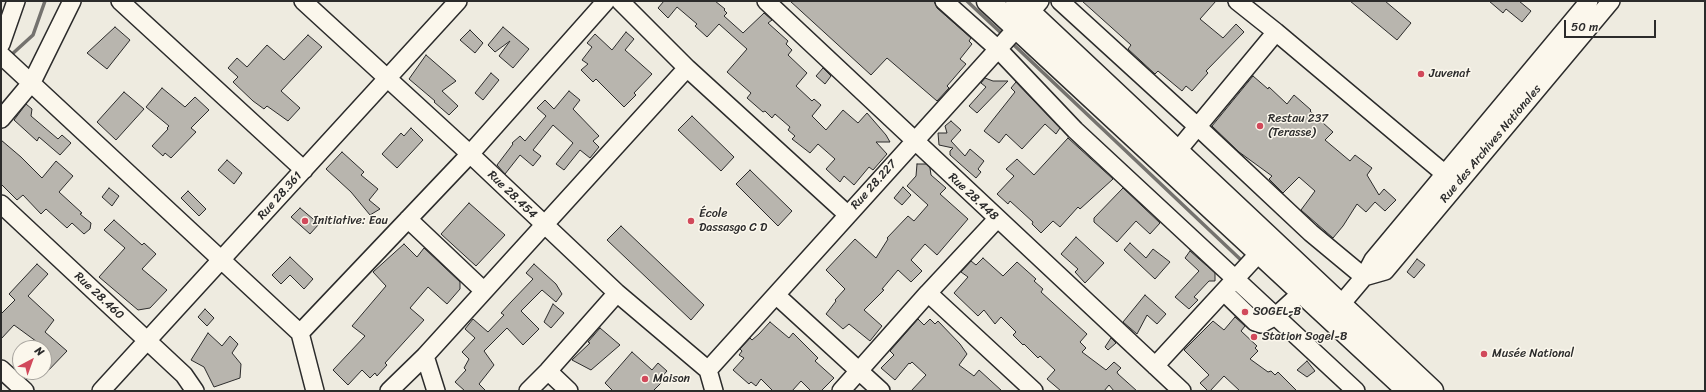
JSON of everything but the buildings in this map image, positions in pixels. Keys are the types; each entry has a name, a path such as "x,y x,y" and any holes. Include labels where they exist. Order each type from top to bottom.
{"main road":[{"path":"988,1 1026,11 1260,252 1308,286"},
{"path":"1171,159 1335,312 1409,391"},
{"path":"1335,312 1432,391"}],"street":[{"path":"1,44 16,1"},
{"path":"1,119 32,82 72,1"},
{"path":"120,1 304,170"},
{"name":"Rue 28.361","path":"101,391 458,1"},
{"path":"300,333 470,154 606,1"},
{"path":"620,1 687,68 848,215"},
{"name":"Rue 28.448","path":"766,1 1182,391"},
{"path":"944,1 998,50 1075,130 1356,391"},
{"path":"1060,1 1311,233 1364,277"},
{"path":"1237,1 1445,174"},
{"name":"Rue des Archives Nationales","path":"1335,312 1364,277 1373,260 1589,1"},
{"name":"Rue des Archives Nationales","path":"1364,277 1385,271 1611,1"},
{"name":"Rue 28.454","path":"312,4 387,80 470,154 543,225 617,293 708,370"},
{"name":"Rue 28.227","path":"708,370 998,50 1026,11"},
{"path":"1171,159 1276,32"},
{"path":"1,55 32,82 300,333 315,391"},
{"path":"389,391 424,356 687,68"},
{"name":"Rue 28.460","path":"1,204 184,375 195,391"},
{"path":"408,219 484,290"},
{"path":"841,391 858,370 997,219"},
{"path":"1155,366 1260,252"},
{"path":"1224,292 1255,322 1262,324 1276,316 1308,286"},
{"path":"528,391 548,371 617,293"},
{"path":"928,293 1034,391"},
{"path":"776,296 881,391"},
{"path":"424,356 436,391"},
{"path":"1,369 25,391"},
{"path":"708,370 714,391"},
{"path":"548,371 569,391"}],"waterway":[{"path":"10,56 33,35 45,1"},
{"path":"967,1 1000,32"},
{"path":"1015,46 1240,259"}],"place":[{"name":"Juvenat","path":"1421,74"},
{"name":"Restau 237 (Terasse)","path":"1260,126"},
{"name":"Initiative: Eau","path":"305,221"},
{"name":"École Dassasgo C D","path":"691,221"},
{"name":"SOGEL-B","path":"1245,312"},
{"name":"Station Sogel-B","path":"1254,337"},
{"name":"Musée National","path":"1484,354"},
{"name":"Maison","path":"645,379"}]}
